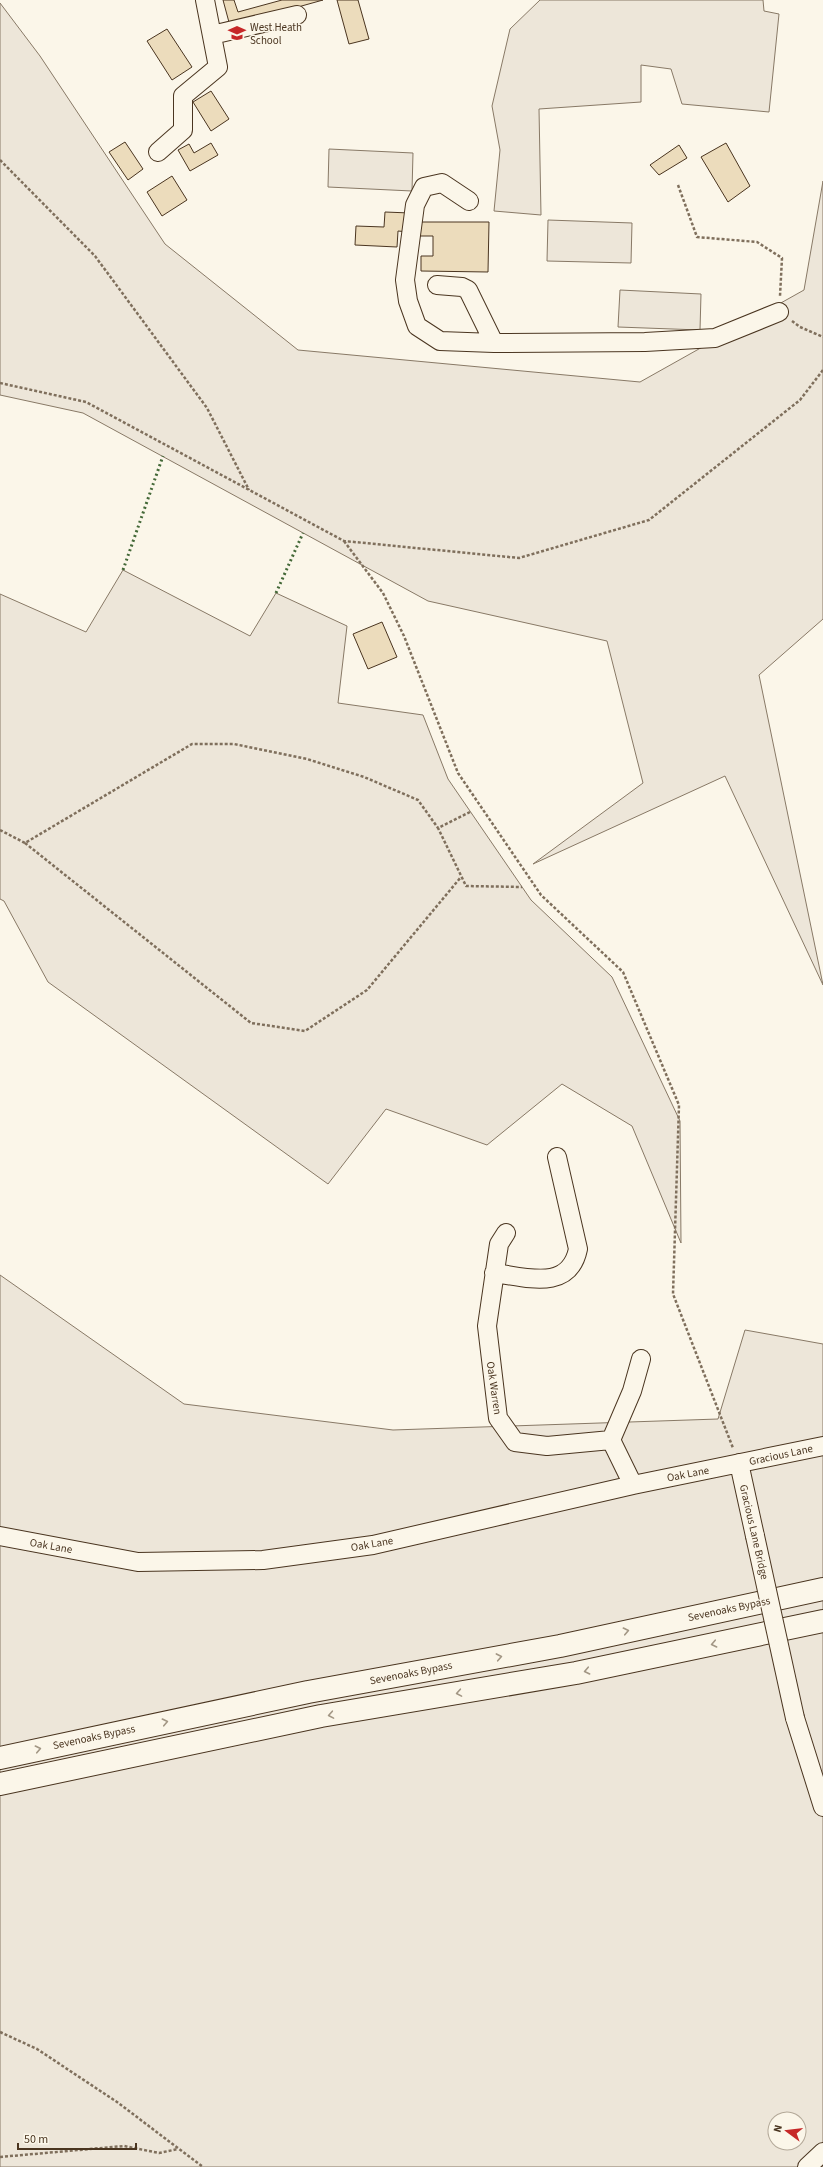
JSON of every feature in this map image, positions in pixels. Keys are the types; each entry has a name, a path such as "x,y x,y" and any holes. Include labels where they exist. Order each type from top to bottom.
{"highway":[{"name":"Sevenoaks Bypass","path":"0,1758 308,1692 560,1646 823,1589"},
{"path":"0,1784 321,1716 576,1673 823,1621"}],"street":[{"path":"158,152 183,130 183,96 218,67 205,0"},
{"path":"212,35 297,15"},
{"path":"469,202 442,183 424,187 415,205 405,280 408,301 417,326 440,341 494,343 645,342 714,338 780,312"},
{"path":"437,286 462,287 468,290 494,343"},
{"path":"494,1273 548,1279 560,1276 575,1262 578,1249 557,1157"},
{"name":"Oak Warren","path":"506,1233 499,1244 487,1326 498,1418 515,1442 547,1446 611,1440"},
{"path":"633,1485 611,1440 632,1391 641,1359"},
{"name":"Gracious Lane","path":"738,1464 823,1446"},
{"name":"Oak Lane","path":"0,1536 138,1562 263,1560 373,1546 633,1485 738,1464"},
{"name":"Gracious Lane Bridge","path":"738,1464 795,1718 823,1807"},
{"path":"807,2167 823,2152"}],"path":[{"path":"0,160 94,256 207,408 250,490"},
{"path":"678,185 697,237 756,242 782,258 780,312 800,328 823,338"},
{"path":"0,383 86,402 344,541 519,558 649,520 800,400 823,370"},
{"path":"344,541 383,593 404,636 458,773 541,895 623,972 662,1063 679,1105 673,1294 738,1464"},
{"path":"25,843 192,744 234,744 307,759 364,776 418,800 438,828 466,886 522,887"},
{"path":"438,828 470,812"},
{"path":"0,830 25,843 251,1023 305,1031 367,990 462,877"},
{"path":"0,2032 37,2049 117,2102 203,2167"},
{"path":"0,2157 124,2146 159,2154 179,2149"}],"shaded area":[{"path":"540,0 763,0 764,11 779,14 769,112 682,104 671,69 641,65 641,102 539,109 541,215 494,211 500,150 492,106 510,29"},
{"path":"0,3 40,56 165,244 298,350 640,382 804,290 823,181 823,619 759,675 823,985 725,776 533,864 643,783 607,641 428,601 83,413 0,395"},
{"path":"329,149 413,153 412,191 328,187"},
{"path":"548,220 632,223 631,263 547,261"},
{"path":"620,290 701,294 700,330 618,327"},
{"path":"123,570 250,636 276,593 347,626 338,703 423,715 448,779 531,900 612,977 680,1121 681,1243 632,1126 562,1084 487,1145 386,1109 328,1184 48,982 4,901 0,899 0,594 86,632"},
{"path":"0,1275 184,1404 393,1430 718,1419 745,1330 823,1344 823,2167 0,2167"}],"building":[{"path":"223,0 234,0 238,12 282,0 323,0 230,26"},
{"path":"337,0 358,0 369,39 349,44"},
{"path":"167,29 192,67 172,80 147,41"},
{"path":"211,91 229,119 211,131 193,102"},
{"path":"125,142 143,169 128,180 109,152"},
{"path":"211,143 218,155 190,171 178,150 189,144 194,153"},
{"path":"726,143 750,186 728,202 701,157"},
{"path":"679,145 687,158 659,175 650,165"},
{"path":"172,176 187,200 162,216 147,192"},
{"path":"385,212 410,213 409,232 398,231 397,247 355,245 356,226 384,227"},
{"path":"420,222 489,222 488,272 421,271 421,256 433,256 433,236 420,236"},
{"path":"382,622 397,657 368,669 353,634"}],"hedge":[{"path":"123,570 163,456"},
{"path":"276,593 303,533"}],"place":[{"name":"West Heath School","path":"237,33"}]}
